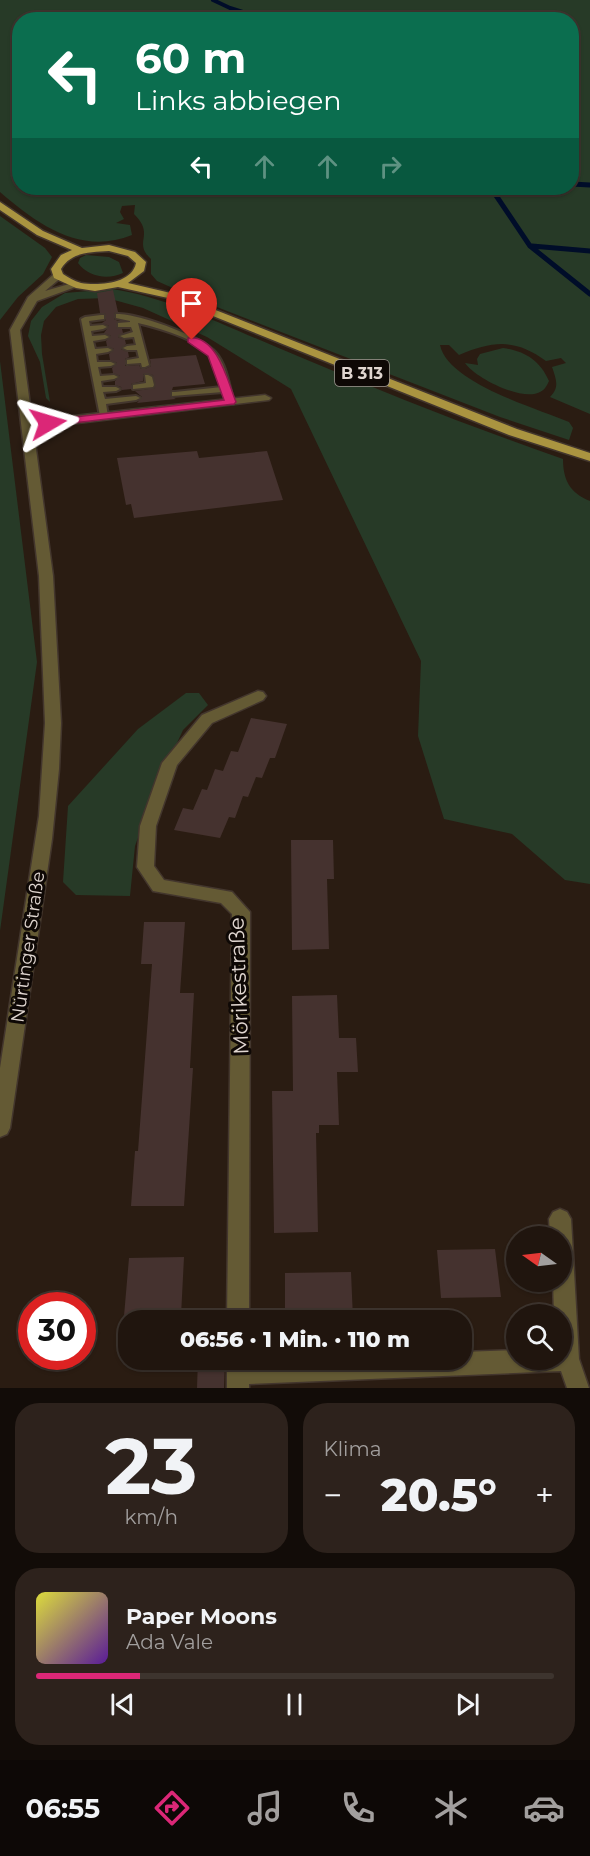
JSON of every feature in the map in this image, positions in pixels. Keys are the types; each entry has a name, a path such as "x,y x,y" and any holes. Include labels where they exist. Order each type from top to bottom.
{"main road":[{"path":"0,205 42,234 66,257"},
{"path":"42,234 71,244 81,251"},
{"path":"109,248 127,252 140,259 142,266 140,272 128,281 118,284 104,287 76,285 58,276 56,269 58,263 66,257 81,251 109,248"},
{"name":"B 313","path":"140,272 171,296"},
{"name":"B 313","path":"118,284 171,296 413,393 554,446 590,457"}],"street":[{"name":"Nürtinger Straße","path":"0,1128 40,867 52,765 53,673 43,555 15,330 21,312 44,285 58,276"},
{"path":"34,298 76,285"},
{"path":"28,425 265,398"},
{"name":"Mörikestraße","path":"238,1310 241,912 226,897 159,886 145,867 147,826 170,764 207,719 258,696"},
{"path":"560,1219 565,1304"},
{"path":"238,1373 506,1362"},
{"path":"572,1370 578,1388"}],"lane":[{"path":"119,315 134,321"},
{"path":"101,317 85,319 104,417"},
{"path":"130,362 144,362 134,321"},
{"path":"122,325 134,321 147,321 192,340 213,354 230,402"},
{"path":"87,329 103,327"},
{"path":"124,336 137,334"},
{"path":"89,339 105,337"},
{"path":"127,348 140,347"},
{"path":"92,352 108,350"},
{"path":"94,365 111,364"},
{"path":"97,379 114,377"},
{"path":"136,387 150,385 148,377"},
{"path":"99,390 116,389"},
{"path":"175,394 225,389"},
{"path":"102,402 136,398"}],"green space":[{"path":"0,0 590,0 590,414 550,397 556,386 552,367 566,363 561,358 546,361 524,348 504,344 483,347 459,355 449,345 440,345 446,359 476,382 516,402 569,422 573,428 569,440 500,417 204,302 157,281 151,274 151,259 143,247 144,233 134,214 135,205 122,206 120,212 124,219 116,223 130,225 132,235 95,242 61,233 29,215 0,192"},
{"path":"0,216 45,248 52,257 43,274 18,297 0,320"},
{"path":"86,255 109,257 119,262 123,273 105,277 93,274 78,263 80,258"},
{"path":"112,289 183,308 398,397 563,459 564,473 569,485 577,494 590,501 590,884 565,880 512,834 444,819 418,736 421,661 291,389 207,337 143,308 107,298 78,299 56,307 44,321 41,335 42,354 50,402 46,398 40,362 28,336 31,321 42,307 65,293"},
{"path":"503,348 518,351 536,362 549,381 546,387 532,394 511,391 479,375 465,363 478,365 477,359 480,354"},
{"path":"0,361 37,662 0,931"},
{"path":"186,693 199,693 208,705 183,730 154,793 135,846 130,896 76,895 63,882 68,806 138,729"}],"building":[{"path":"113,290 118,312 114,314 114,319 118,321 116,327 122,329 123,333 118,337 125,340 126,344 121,349 128,352 129,357 125,359 125,366 139,365 141,369 145,369 151,366 150,359 196,355 205,384 173,387 170,396 176,399 137,403 142,397 135,391 155,388 153,375 143,374 143,381 131,384 131,389 122,390 121,387 115,385 115,381 120,376 113,373 112,368 117,363 110,360 109,354 114,349 107,346 106,341 111,336 104,333 109,326 102,323 106,320 106,315 100,313 97,293"},
{"path":"197,451 199,458 267,451 283,500 134,518 131,504 126,505 117,458"},
{"path":"251,718 287,724 275,758 270,758 262,778 256,777 248,797 243,796 235,818 229,817 220,838 174,830 183,808 193,810 202,789 207,790 215,769 223,771 231,751 238,752"},
{"path":"291,840 333,840 334,879 327,879 329,949 292,950"},
{"path":"144,922 185,922 180,993 194,993 190,1068 193,1068 184,1206 131,1206 135,1151 138,1151 152,964 141,964"},
{"path":"337,995 339,1038 356,1038 358,1072 337,1072 339,1125 319,1125 319,1133 316,1133 318,1232 274,1233 272,1091 293,1091 292,996"},
{"path":"495,1249 501,1297 441,1298 437,1250"},
{"path":"184,1257 181,1310 125,1310 129,1258"},
{"path":"351,1272 353,1310 285,1310 285,1273"},
{"path":"198,1370 225,1370 224,1388 197,1388"}],"waterway":[{"path":"213,0 243,12"},
{"path":"579,184 590,185"},
{"path":"496,195 530,246 590,294"},
{"path":"532,246 590,251"}],"route":[{"path":"48,423 230,402 213,354 192,340"}]}
